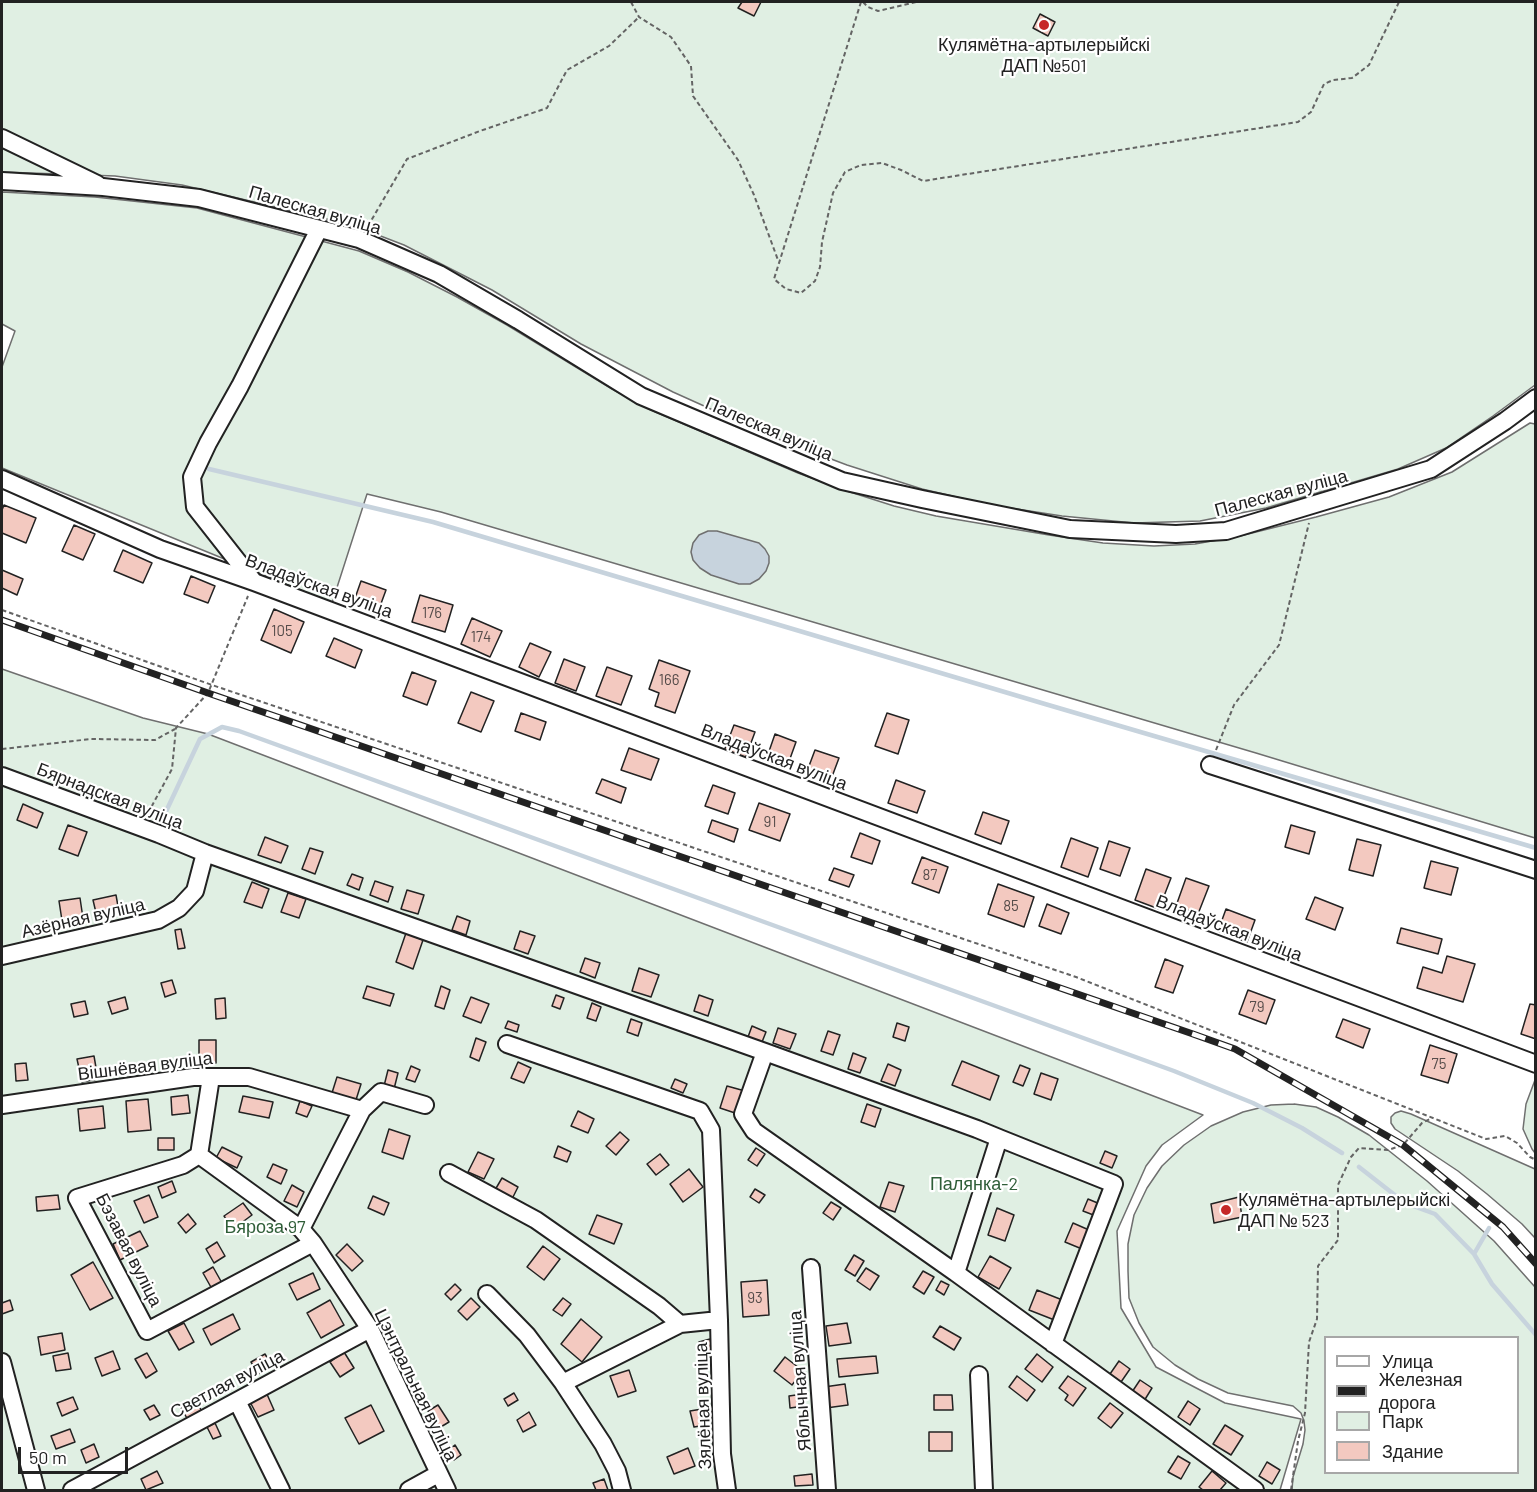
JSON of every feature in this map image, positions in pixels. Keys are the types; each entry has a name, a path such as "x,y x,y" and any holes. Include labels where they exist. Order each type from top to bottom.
{"street":[{"path":"2,138 103,187"},
{"name":"Палеская вуліца","path":"2,181 103,187 199,198 359,240 439,274 641,396 842,481 1070,529 1176,534 1226,531 1431,469 1506,421 1536,398"},
{"path":"254,582 195,507 192,477 319,229"},
{"name":"Владаўская вуліца","path":"2,479 160,549 254,582 1536,1064"},
{"path":"1210,765 1536,870"},
{"name":"Бярнадская вуліца","path":"2,776 141,827 205,854 977,1129 1114,1184 1053,1344"},
{"name":"Азёрная вуліца","path":"2,956 158,921 178,908 195,891 205,854"},
{"path":"507,1044 700,1111 711,1130 719,1320"},
{"path":"765,1052 744,1114 754,1131 956,1273 1255,1491"},
{"name":"Вішнёвая вуліца","path":"2,1105 193,1077 249,1077 362,1110"},
{"path":"199,1155 211,1077"},
{"path":"301,1229 362,1110 381,1092 425,1105"},
{"path":"956,1273 999,1138"},
{"name":"Цэнтральная вуліца","path":"199,1155 301,1229 313,1243 370,1329 447,1491"},
{"name":"Бэзавая вуліца","path":"199,1155 183,1165 77,1198 147,1331 313,1243"},
{"path":"449,1173 536,1220 659,1306 680,1324"},
{"name":"Яблычная вуліца","path":"811,1268 827,1491"},
{"path":"487,1294 527,1335 562,1383 603,1444 617,1471 622,1491"},
{"name":"Зялёная вуліца","path":"562,1383 680,1324 719,1320 722,1454 727,1491"},
{"name":"Светлая вуліца","path":"72,1491 370,1329"},
{"path":"2,1362 36,1491"},
{"path":"979,1375 984,1491"},
{"path":"237,1401 281,1491"},
{"path":"409,1491 438,1474"}],"path":[{"path":"632,2 639,17 671,37 691,66 693,96 738,160 779,262"},
{"path":"916,2 878,11 862,2 774,279 786,289 801,293 815,281 820,267 822,242 833,193 844,172 861,165 882,163 923,181 1298,122 1311,112 1324,84 1333,80 1352,78 1369,65 1399,2"},
{"path":"359,240 407,159 547,108 567,70 609,46 639,17"},
{"path":"1210,765 1234,705 1279,645 1313,505"},
{"path":"2,749 91,739 155,740 176,728 208,693 254,582"},
{"path":"2,610 212,685 1076,977 1486,1139 1504,1136 1517,1143 1536,1160"},
{"path":"141,827 172,769 176,728"},
{"path":"1291,1491 1298,1441 1305,1413 1309,1342 1317,1319 1318,1266 1338,1240 1338,1185 1351,1157 1359,1148 1388,1150 1403,1145 1422,1123 1432,1118"}],"green space":[{"path":"2,2 1535,2 1535,385 1446,448 1398,469 1266,508 1200,521 1134,523 1062,516 991,505 922,489 847,465 773,437 673,392 581,344 492,290 404,245 352,225 182,185 115,176 2,172"},
{"path":"2,192 95,197 197,208 359,251 408,272 457,297 651,410 798,473 894,506 936,516 1049,535 1103,543 1154,546 1195,544 1240,536 1389,497 1452,472 1530,423 1535,424 1535,838 441,512 367,494 332,603 2,468 2,367 15,331 2,324"},
{"name":"Бяроза 97","path":"2,669 143,718 208,734 1203,1115 1162,1145 1146,1166 1117,1231 1121,1308 1156,1367 1225,1403 1301,1419 1280,1490 2,1490"},
{"path":"1535,1080 1535,1153 1523,1129 1526,1104"},
{"path":"1294,1104 1316,1107 1369,1135 1427,1181 1494,1241 1535,1287 1535,1490 1292,1490 1305,1430 1301,1413 1293,1406 1228,1393 1175,1365 1153,1347 1139,1323 1129,1298 1128,1244 1134,1215 1147,1188 1162,1166 1184,1145 1211,1126 1243,1112 1271,1105"},
{"path":"1401,1111 1535,1169 1535,1238 1522,1224 1458,1171 1395,1129 1391,1123 1391,1117"}],"shaded area":[{"path":"708,531 717,531 759,543 769,556 766,571 750,584 739,584 711,575 700,568 693,560 691,552 693,543 699,535"}],"building":[{"path":"742,2 761,2 754,16 738,8"},
{"name":"Кулямётна-артылерыйскі ДАП №501","path":"1040,14 1055,22 1048,36 1033,28"},
{"path":"4,505 36,518 26,543 2,533"},
{"path":"74,525 95,534 83,560 62,551"},
{"path":"123,550 152,563 143,583 114,571"},
{"path":"2,570 23,579 17,595 2,588"},
{"path":"191,576 215,586 208,603 184,594"},
{"path":"361,581 386,590 379,609 354,601"},
{"path":"420,595 453,605 445,632 412,622"},
{"path":"274,609 304,622 291,653 261,640"},
{"path":"472,618 502,631 490,657 461,644"},
{"path":"334,638 362,650 355,668 326,656"},
{"path":"530,643 551,652 539,677 519,667"},
{"path":"564,659 585,667 576,691 555,683"},
{"path":"659,660 690,671 675,713 655,706 659,693 649,689"},
{"path":"607,667 632,676 621,705 596,696"},
{"path":"412,672 436,681 427,705 403,696"},
{"path":"471,692 494,701 481,732 458,723"},
{"path":"521,713 546,722 540,740 515,731"},
{"path":"887,713 909,720 898,754 875,746"},
{"path":"734,725 755,732 745,759 724,751"},
{"path":"775,734 796,742 787,767 766,760"},
{"path":"629,748 659,759 651,780 621,770"},
{"path":"815,750 839,758 830,782 806,774"},
{"path":"602,779 626,788 621,803 596,793"},
{"path":"896,780 925,791 917,813 888,803"},
{"path":"713,785 735,793 728,814 705,806"},
{"path":"759,803 790,814 780,841 749,830"},
{"path":"23,804 43,813 37,828 17,820"},
{"path":"983,812 1009,821 1001,844 975,834"},
{"path":"712,820 738,829 734,842 708,832"},
{"path":"68,825 87,832 78,856 59,849"},
{"path":"1291,825 1315,832 1309,854 1285,847"},
{"path":"860,833 880,841 872,864 851,857"},
{"path":"265,837 288,846 281,863 258,855"},
{"path":"1071,838 1098,848 1088,877 1061,867"},
{"path":"1357,839 1381,845 1373,876 1349,870"},
{"path":"1109,841 1130,848 1120,876 1100,869"},
{"path":"310,848 323,852 315,874 302,869"},
{"path":"922,857 948,867 939,893 912,883"},
{"path":"1431,861 1458,868 1451,895 1424,888"},
{"path":"834,868 854,875 849,887 829,880"},
{"path":"1146,869 1171,878 1159,909 1135,900"},
{"path":"352,874 363,878 359,890 347,885"},
{"path":"1186,878 1209,886 1198,914 1176,906"},
{"path":"375,881 393,887 388,902 370,895"},
{"path":"252,882 269,889 262,908 244,902"},
{"path":"998,884 1034,897 1024,927 988,914"},
{"path":"407,890 424,895 418,914 401,909"},
{"path":"288,893 306,899 299,918 281,912"},
{"path":"116,895 119,912 97,917 93,900"},
{"path":"1315,897 1343,908 1335,930 1306,919"},
{"path":"80,898 84,925 63,927 59,901"},
{"path":"1047,904 1069,913 1061,934 1039,926"},
{"path":"1226,909 1255,920 1247,942 1218,931"},
{"path":"457,916 470,921 466,935 452,930"},
{"path":"1401,928 1442,939 1438,954 1397,943"},
{"path":"181,929 185,948 178,949 175,930"},
{"path":"520,931 535,936 528,954 514,949"},
{"path":"406,933 423,940 413,969 396,962"},
{"path":"1447,956 1475,964 1463,1002 1417,988 1423,967 1442,973"},
{"path":"585,958 600,963 595,978 580,972"},
{"path":"1165,959 1183,966 1173,993 1155,987"},
{"path":"639,968 659,975 651,997 632,991"},
{"path":"172,980 176,993 165,997 161,983"},
{"path":"367,986 394,994 390,1006 363,998"},
{"path":"441,986 450,990 444,1009 435,1006"},
{"path":"1248,990 1275,1000 1266,1024 1239,1014"},
{"path":"556,995 564,998 560,1009 552,1006"},
{"path":"699,995 713,1000 708,1016 694,1011"},
{"path":"125,997 128,1009 112,1014 108,1002"},
{"path":"471,997 489,1004 481,1023 463,1016"},
{"path":"225,998 226,1018 216,1019 215,999"},
{"path":"85,1001 88,1014 74,1017 71,1004"},
{"path":"592,1003 601,1007 596,1021 587,1018"},
{"path":"1530,1004 1536,1005 1536,1039 1521,1034"},
{"path":"631,1019 642,1023 638,1036 627,1032"},
{"path":"1343,1019 1370,1029 1363,1048 1336,1037"},
{"path":"508,1021 519,1025 517,1032 505,1028"},
{"path":"897,1023 909,1027 905,1041 893,1037"},
{"path":"752,1026 766,1032 762,1042 748,1037"},
{"path":"778,1028 796,1034 790,1049 773,1043"},
{"path":"828,1031 840,1035 833,1055 821,1051"},
{"path":"476,1038 486,1042 479,1061 470,1057"},
{"path":"199,1040 216,1040 216,1063 199,1063"},
{"path":"1430,1045 1457,1054 1448,1083 1421,1075"},
{"path":"853,1053 866,1058 860,1073 848,1069"},
{"path":"94,1056 98,1079 82,1082 77,1059"},
{"path":"962,1061 999,1076 990,1100 952,1085"},
{"path":"518,1062 531,1068 524,1083 511,1078"},
{"path":"26,1063 28,1080 16,1081 15,1064"},
{"path":"888,1064 901,1070 895,1086 881,1081"},
{"path":"1020,1065 1030,1069 1023,1086 1013,1082"},
{"path":"411,1066 420,1070 415,1082 406,1079"},
{"path":"388,1070 398,1073 394,1089 384,1086"},
{"path":"1041,1073 1058,1079 1051,1100 1034,1094"},
{"path":"337,1077 361,1084 355,1103 331,1096"},
{"path":"675,1079 687,1084 683,1093 671,1088"},
{"path":"727,1086 745,1091 738,1114 720,1108"},
{"path":"188,1095 190,1113 172,1115 171,1097"},
{"path":"243,1096 273,1102 269,1118 239,1112"},
{"path":"148,1099 151,1130 128,1132 126,1101"},
{"path":"300,1101 312,1106 307,1117 296,1113"},
{"path":"867,1104 881,1109 875,1127 861,1122"},
{"path":"103,1106 105,1128 80,1131 78,1109"},
{"path":"578,1111 594,1119 588,1133 571,1126"},
{"path":"389,1129 410,1136 403,1159 382,1152"},
{"path":"620,1132 629,1140 616,1155 606,1146"},
{"path":"158,1138 174,1138 174,1150 158,1150"},
{"path":"558,1146 571,1152 567,1162 554,1157"},
{"path":"222,1147 242,1157 237,1168 216,1158"},
{"path":"756,1148 765,1154 757,1166 748,1160"},
{"path":"1105,1151 1117,1156 1112,1168 1100,1163"},
{"path":"478,1152 494,1159 484,1179 468,1172"},
{"path":"660,1154 669,1165 656,1175 647,1164"},
{"path":"273,1164 287,1170 281,1184 267,1177"},
{"path":"689,1169 703,1187 683,1202 670,1184"},
{"path":"502,1178 518,1187 512,1199 495,1190"},
{"path":"172,1181 176,1192 162,1198 158,1187"},
{"path":"889,1182 904,1186 895,1212 880,1207"},
{"path":"292,1185 304,1192 297,1207 284,1201"},
{"path":"755,1189 765,1195 759,1203 750,1197"},
{"path":"58,1195 60,1209 37,1211 36,1197"},
{"path":"149,1195 158,1217 144,1223 134,1201"},
{"path":"373,1196 389,1203 384,1215 368,1208"},
{"name":"Кулямётна-артылерыйскі ДАП № 523","path":"1239,1197 1242,1217 1214,1223 1211,1204"},
{"path":"1088,1199 1100,1204 1096,1216 1083,1211"},
{"path":"831,1202 841,1208 833,1220 823,1213"},
{"path":"243,1203 252,1215 233,1229 224,1216"},
{"path":"997,1208 1014,1215 1005,1241 988,1235"},
{"path":"188,1214 196,1224 186,1233 178,1223"},
{"path":"597,1215 622,1224 614,1244 589,1234"},
{"path":"1073,1223 1089,1230 1082,1249 1065,1242"},
{"path":"140,1231 148,1246 120,1260 113,1244"},
{"path":"217,1242 225,1256 214,1263 206,1249"},
{"path":"347,1244 363,1261 352,1271 336,1255"},
{"path":"543,1246 560,1259 544,1280 527,1267"},
{"path":"854,1255 864,1261 855,1276 845,1270"},
{"path":"990,1256 1011,1268 999,1289 978,1277"},
{"path":"93,1262 113,1298 90,1310 71,1275"},
{"path":"213,1267 222,1283 212,1289 203,1273"},
{"path":"866,1268 879,1276 870,1290 857,1281"},
{"path":"923,1271 934,1277 924,1294 913,1287"},
{"path":"313,1273 320,1289 297,1300 289,1284"},
{"path":"767,1280 769,1315 743,1317 741,1282"},
{"path":"941,1281 949,1285 944,1295 936,1290"},
{"path":"455,1284 461,1290 451,1300 445,1294"},
{"path":"1037,1290 1065,1301 1057,1321 1029,1310"},
{"path":"471,1298 480,1307 467,1320 458,1311"},
{"path":"563,1298 571,1304 562,1316 553,1310"},
{"path":"10,1300 13,1310 2,1314 2,1303"},
{"path":"330,1300 344,1325 321,1338 307,1313"},
{"path":"233,1314 240,1329 211,1345 203,1329"},
{"path":"581,1319 602,1337 582,1362 561,1344"},
{"path":"184,1323 194,1342 179,1350 168,1331"},
{"path":"847,1323 851,1343 829,1346 826,1326"},
{"path":"940,1326 961,1338 954,1350 933,1337"},
{"path":"62,1333 65,1350 41,1355 38,1337"},
{"path":"710,1339 715,1355 704,1359 699,1342"},
{"path":"113,1351 120,1369 102,1376 95,1358"},
{"path":"344,1352 354,1368 340,1377 330,1362"},
{"path":"68,1353 71,1369 56,1371 53,1356"},
{"path":"147,1353 157,1371 146,1378 135,1359"},
{"path":"265,1354 272,1366 258,1374 251,1362"},
{"path":"1037,1354 1053,1367 1042,1382 1025,1369"},
{"path":"876,1356 878,1373 839,1377 837,1359"},
{"path":"785,1357 803,1371 792,1385 774,1371"},
{"path":"1119,1361 1130,1369 1121,1382 1110,1374"},
{"path":"629,1370 636,1391 618,1397 610,1376"},
{"path":"1017,1376 1035,1390 1027,1401 1009,1387"},
{"path":"1068,1376 1086,1388 1073,1406 1065,1400 1068,1395 1059,1388"},
{"path":"1140,1380 1152,1388 1144,1401 1132,1392"},
{"path":"845,1384 848,1405 826,1408 824,1387"},
{"path":"266,1392 274,1410 258,1417 249,1400"},
{"path":"514,1393 518,1400 508,1406 504,1399"},
{"path":"803,1394 804,1406 790,1408 789,1396"},
{"path":"934,1395 952,1395 953,1410 934,1410"},
{"path":"73,1397 78,1409 62,1416 57,1403"},
{"path":"195,1398 202,1412 188,1420 180,1406"},
{"path":"1188,1401 1200,1409 1190,1425 1178,1417"},
{"path":"1110,1403 1123,1413 1111,1428 1098,1418"},
{"path":"154,1405 160,1415 150,1420 144,1410"},
{"path":"371,1405 384,1431 359,1444 345,1418"},
{"path":"438,1405 449,1422 439,1428 428,1411"},
{"path":"702,1409 706,1425 694,1427 690,1411"},
{"path":"529,1412 536,1425 523,1432 517,1420"},
{"path":"215,1423 221,1436 213,1439 207,1427"},
{"path":"1225,1425 1243,1436 1231,1455 1213,1444"},
{"path":"70,1429 75,1442 56,1449 51,1436"},
{"path":"929,1432 952,1432 952,1451 929,1451"},
{"path":"94,1444 99,1457 86,1463 81,1450"},
{"path":"455,1445 461,1455 454,1460 448,1450"},
{"path":"688,1448 695,1466 674,1474 667,1457"},
{"path":"1178,1456 1190,1463 1181,1479 1168,1472"},
{"path":"1267,1462 1280,1470 1272,1484 1259,1476"},
{"path":"157,1471 163,1483 146,1490 141,1479"},
{"path":"1212,1471 1226,1483 1220,1490 1203,1490 1199,1487"},
{"path":"812,1474 813,1485 795,1486 794,1476"},
{"path":"604,1479 608,1490 596,1490 593,1483"}],"waterway":[{"path":"209,469 433,522 1536,848"},
{"path":"162,820 200,739 222,727 239,731 1174,1071 1253,1103 1302,1128 1342,1153"},
{"path":"1359,1167 1405,1203 1435,1214 1474,1254"},
{"path":"1489,1228 1474,1254 1492,1284 1536,1335"}],"railway":[{"path":"2,620 1235,1049 1403,1145 1503,1227 1536,1264"}],"place":[{"name":"Кулямётна-артылерыйскі ДАП №501","path":"1044,25"},
{"name":"Кулямётна-артылерыйскі ДАП № 523","path":"1226,1210"}],"park label":[{"name":"Палянка-2","path":"974,1184"}]}
